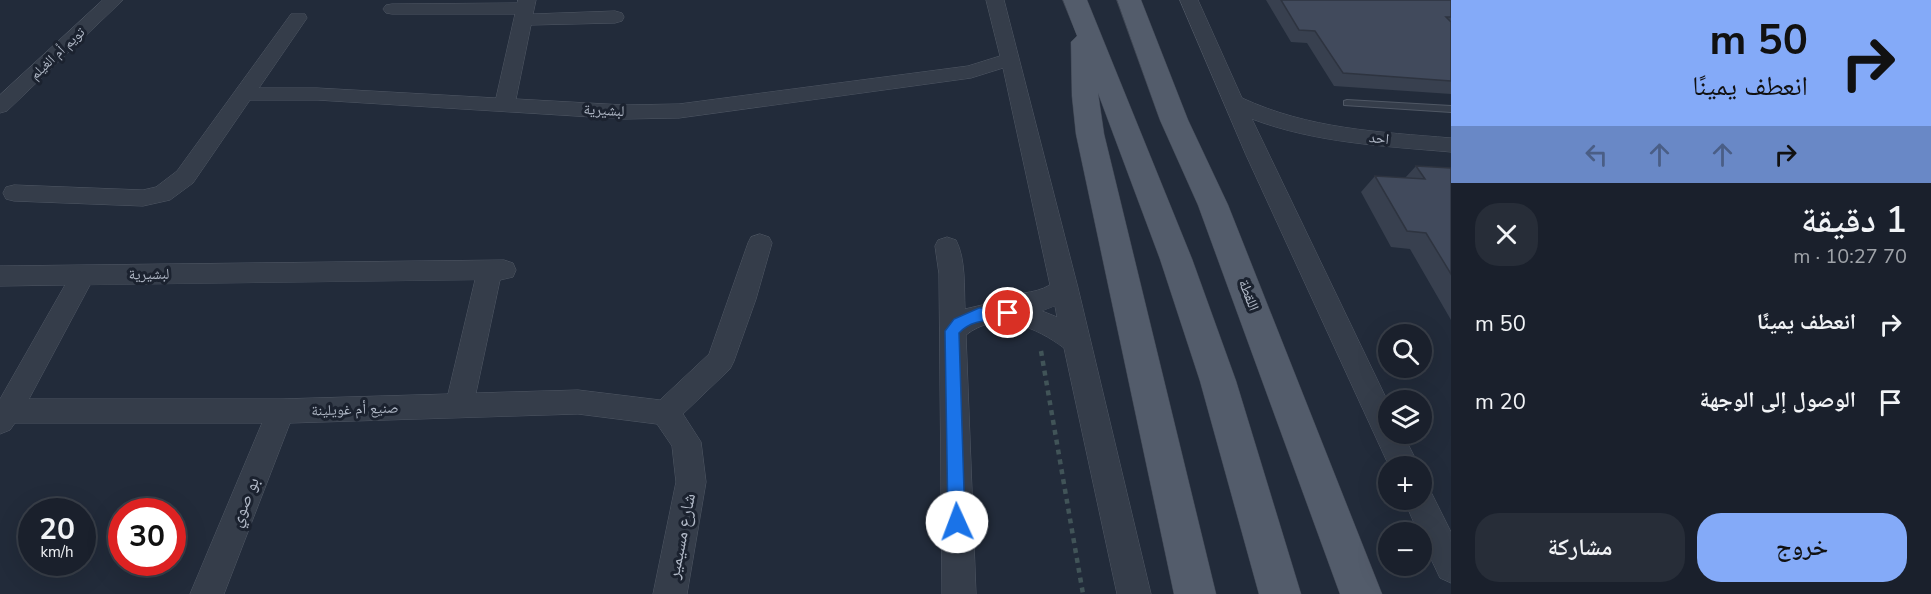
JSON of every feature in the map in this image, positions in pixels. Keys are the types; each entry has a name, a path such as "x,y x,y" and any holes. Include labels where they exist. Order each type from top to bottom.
{"main road":[{"name":"اللقطة","path":"1129,0 1174,120 1218,215 1361,594"},
{"path":"1079,9 1090,134 1195,594"},
{"path":"1079,9 1176,260 1214,370 1280,594"}],"street":[{"name":"تويم أم الغيلم","path":"0,106 114,0"},
{"path":"995,0 1065,288 1134,594"},
{"path":"1189,0 1257,155 1399,456"},
{"path":"392,9 525,9 615,17"},
{"path":"505,104 525,9"},
{"path":"14,193 143,198 162,194 185,177 298,18"},
{"name":"لبشيرية","path":"246,94 318,94 624,112 679,111 959,74 982,69 1010,58"},
{"name":"لبشيرية","path":"959,74 984,77 1018,89"},
{"name":"احد","path":"1236,103 1269,120 1307,131 1451,145"},
{"name":"احد","path":"1257,155 1275,138 1307,131"},
{"path":"665,413 720,361 743,299 760,243"},
{"path":"947,246 951,287 959,594"},
{"name":"لبشيرية","path":"0,276 497,270 459,405"},
{"path":"4,416 82,275"},
{"path":"951,287 978,301 1047,323 1077,343"},
{"path":"952,331 959,323 979,314 1047,300 1065,288"},
{"name":"صنيع أم غويلينة","path":"4,416 578,402 665,413"},
{"name":"بو صوي","path":"207,594 280,411"},
{"name":"شارع مسيمير","path":"665,413 686,442 691,483 670,594"},
{"path":"1424,510 1451,567"}],"lane":[{"path":"1347,103 1449,111"}],"path":[{"path":"1041,351 1083,594"}],"building":[{"path":"1281,0 1451,0 1451,17 1446,17 1451,22 1451,81 1343,73 1315,31 1299,30"},
{"path":"1416,166 1451,168 1451,274 1426,233 1407,231 1375,176 1425,179"}],"route":[{"path":"957,522 952,331 959,323 979,314 1008,313"}]}
